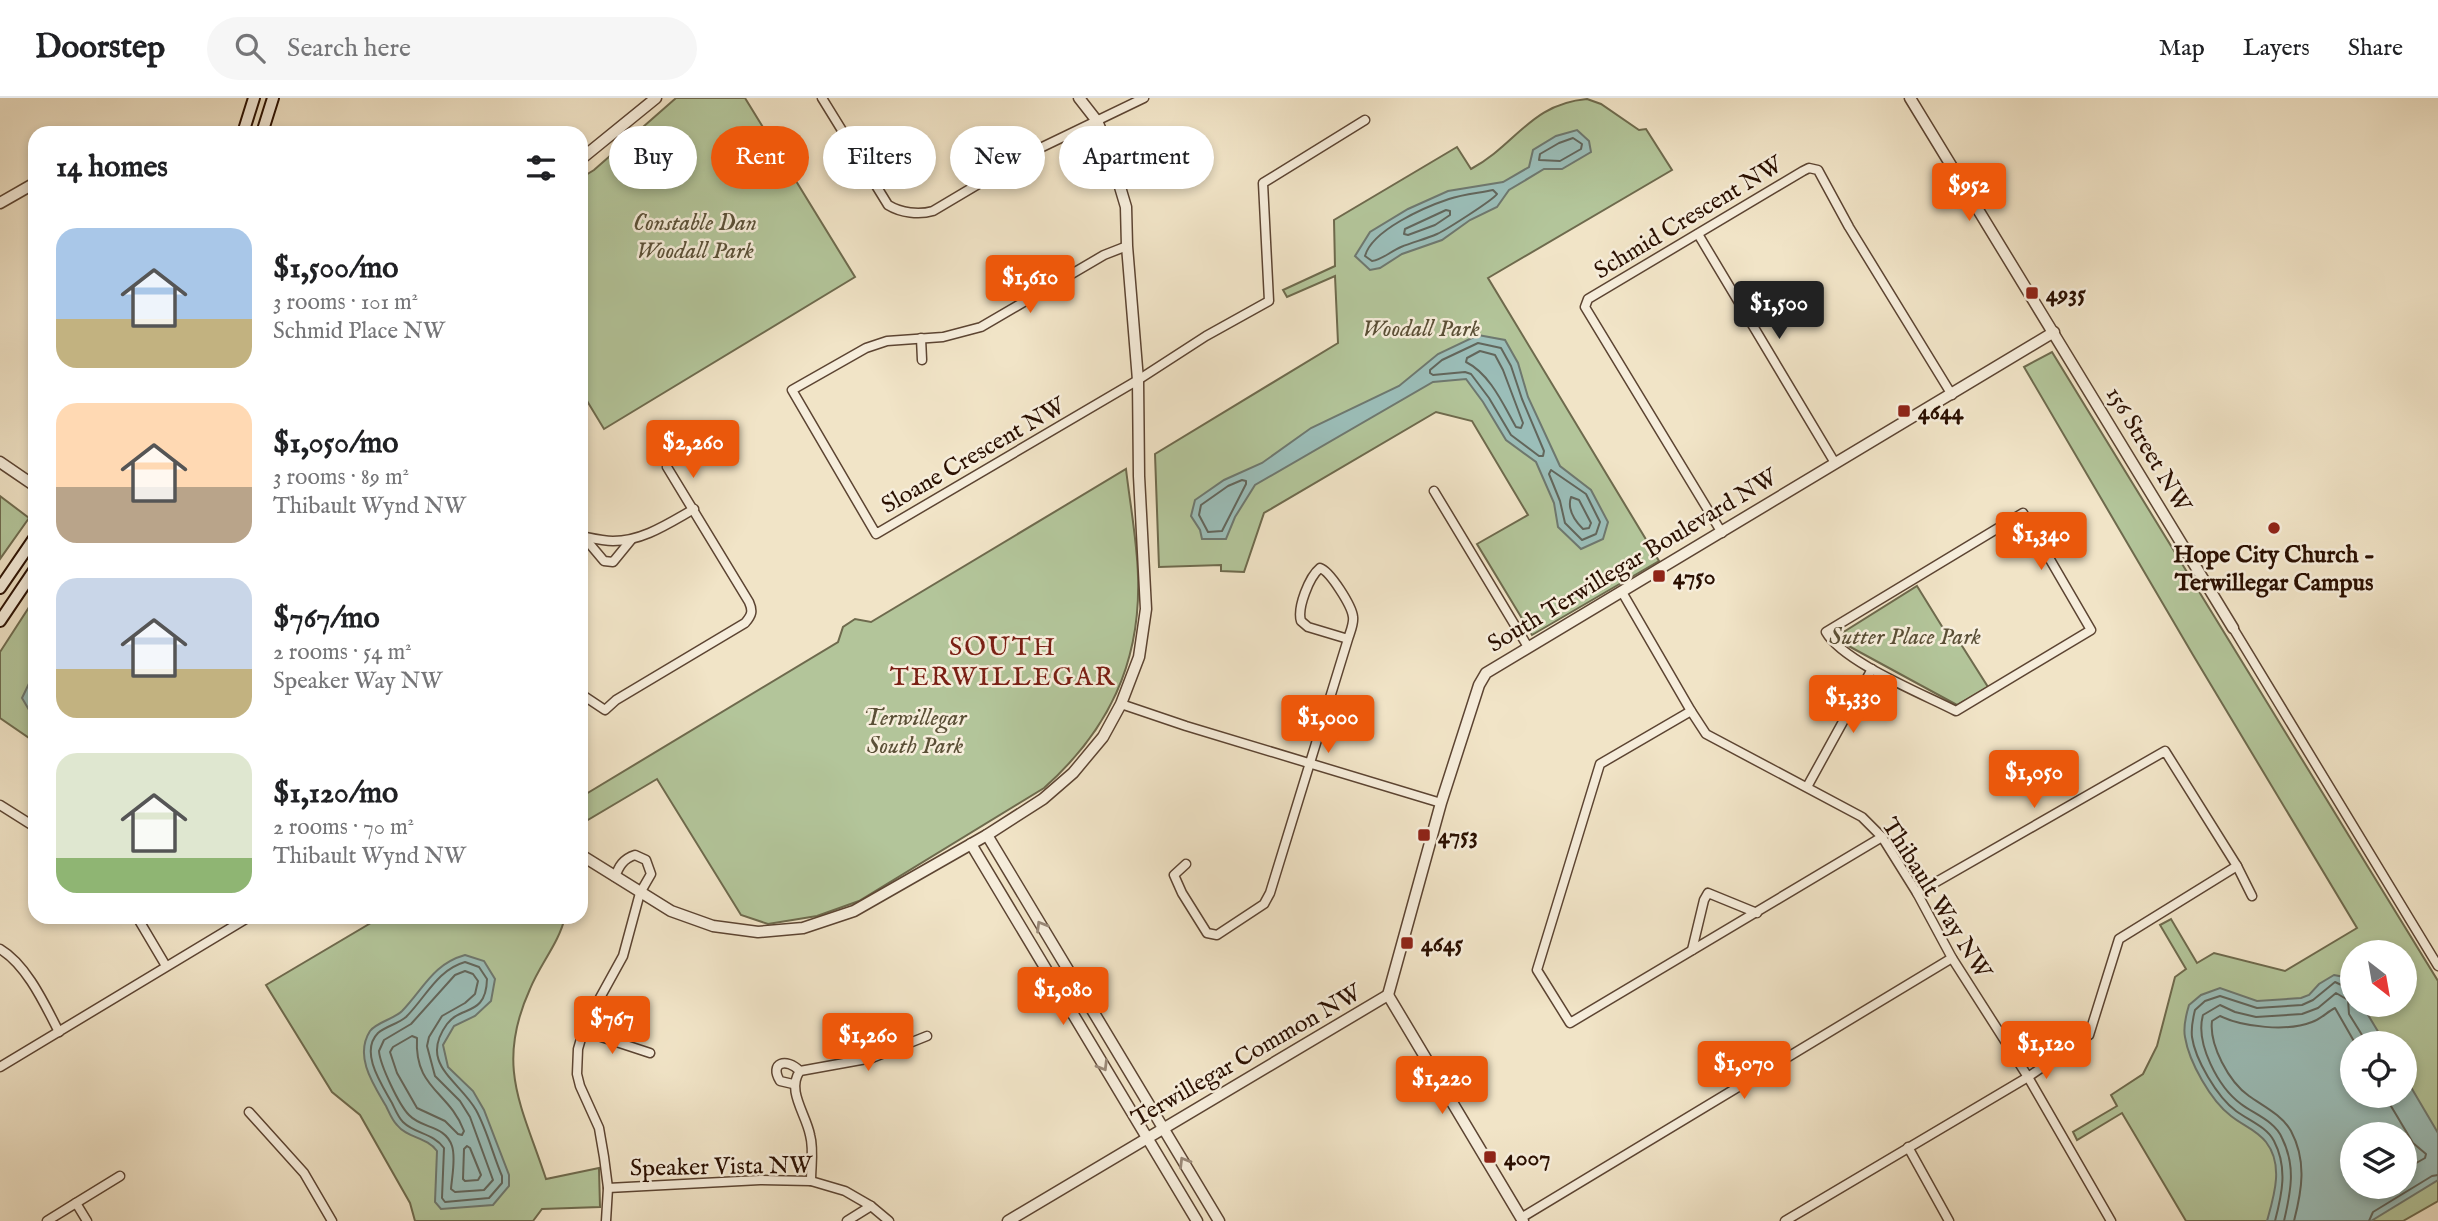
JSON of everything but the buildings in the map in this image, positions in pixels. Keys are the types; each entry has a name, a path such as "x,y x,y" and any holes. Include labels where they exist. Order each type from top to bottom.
{"main road":[{"path":"245,126 254,98"},
{"path":"264,126 273,98"},
{"path":"0,588 28,547"},
{"path":"0,621 28,579"}],"street":[{"path":"588,153 656,98"},
{"path":"822,98 888,205 896,210 924,213 933,211 1034,151 1144,98"},
{"path":"588,860 671,911 713,926 758,932 803,928 854,911 987,835 1048,796 1073,773 1103,737 1121,704 1139,657 1146,610 1139,476 1138,380 1126,207 1109,150 1097,121 1079,98"},
{"name":"156 Street NW","path":"1910,98 2438,966"},
{"path":"1138,380 1206,336 1269,301 1263,183 1365,120"},
{"name":"Schmid Crescent NW","path":"1722,533 1585,307 1588,299 1803,171 1809,168 1818,170 1849,227 1952,394"},
{"path":"0,203 28,187"},
{"path":"1698,234 1835,463"},
{"name":"Sloane Crescent NW","path":"1127,246 1104,255 981,327 943,337 887,341 866,348 792,390 876,534 1138,380"},
{"name":"South Terwillegar Boulevard NW","path":"1388,995 1441,803 1483,676 2054,332"},
{"path":"921,338 922,360"},
{"path":"0,462 28,481"},
{"path":"588,699 605,710 616,700 751,617 749,602 667,467"},
{"path":"1434,491 1528,648"},
{"path":"588,537 611,541 631,540 694,509"},
{"path":"2023,513 2091,630 1956,711 1872,669 1832,643 1826,632 2023,513"},
{"path":"588,543 604,561 613,562 631,540"},
{"path":"1186,864 1174,875 1207,933 1217,935 1264,904 1270,893 1310,764 1348,639 1353,621 1350,608 1328,573 1320,568 1313,576 1299,613 1301,621 1308,627 1348,639"},
{"name":"Thibault Way NW","path":"1622,592 1706,734 1862,817 1882,837 1917,893 1952,958 2028,1077 2111,1221"},
{"path":"1807,787 1872,669"},
{"path":"1121,704 1441,803"},
{"path":"1690,711 1600,764 1537,970 1570,1023 1882,837"},
{"path":"1917,893 2165,751 2237,866 2252,896"},
{"path":"0,805 28,823"},
{"path":"987,835 1219,1221"},
{"path":"971,844 1197,1221"},
{"path":"606,1221 608,1188 599,1128 580,1086 577,1074 578,1049 583,1031 622,956 639,893 651,874 649,866 641,856 635,855 628,857 620,865 615,877"},
{"path":"1785,1221 2028,1077 2089,1035 2115,947 2122,935 2237,866"},
{"path":"1692,950 1708,893 1757,913"},
{"path":"141,924 166,966"},
{"path":"0,1068 237,924"},
{"path":"0,949 33,984 60,1032"},
{"path":"1521,1220 1952,958"},
{"name":"Terwillegar Common NW","path":"1008,1221 1388,995 1521,1220"},
{"path":"583,1031 650,1053"},
{"path":"793,1084 779,1081 777,1077 777,1068 784,1062 789,1062 800,1071 872,1058 927,1036"},
{"path":"800,1071 793,1084 811,1137 811,1181"},
{"path":"249,1112 304,1173 332,1221"},
{"path":"1908,1147 1949,1221"},
{"path":"47,1221 120,1176"},
{"name":"Speaker Vista NW","path":"608,1188 760,1180 811,1181 845,1191 890,1221"},
{"path":"76,1203 87,1221"},
{"path":"847,1221 871,1206"}],"green space":[{"name":"Constable Dan Woodall Park","path":"676,98 745,98 762,126 711,126 711,189 801,189 855,277 604,429 588,403 588,174 609,157 609,189 697,189 697,126 644,126"},
{"name":"Woodall Park","path":"1587,99 1601,104 1639,130 1646,129 1672,170 1488,278 1659,561 1532,635 1477,544 1528,515 1472,421 1436,412 1264,513 1244,572 1221,571 1221,565 1159,567 1155,454 1338,343 1335,276 1287,297 1283,290 1335,266 1334,220 1457,147 1471,169 1500,149 1537,117 1567,102"},
{"path":"2052,352 2413,940 2340,940 2340,1017 2417,1017 2417,947 2438,981 2438,1201 2403,1221 2186,1221 2122,1113 2077,1140 2073,1132 2117,1106 2111,1095 2143,1074 2157,1046 2175,977 2186,969 2160,925 2171,919 2197,963 2214,953 2285,971 2357,928 2024,367"},
{"name":"Terwillegar South Park","path":"1126,469 1138,576 1134,638 1116,693 1103,719 1067,766 1044,788 859,901 817,916 768,924 741,915 657,779 588,820 588,793 838,642 843,627 855,619 871,622"},
{"path":"0,496 28,519 0,559"},
{"name":"Sutter Place Park","path":"1917,586 1951,641 1957,638 1988,687 1957,705 1843,643 1842,633"},
{"path":"28,609 28,737 0,718 0,652"},
{"path":"369,924 562,924 534,980 520,1016 514,1041 513,1064 521,1107 546,1179 599,1168 600,1207 542,1209 533,1221 415,1221 410,1203 360,1115 332,1092 266,985"}],"water":[{"path":"1577,130 1589,141 1591,152 1562,169 1544,169 1509,190 1497,207 1470,220 1442,240 1402,254 1380,268 1370,270 1355,256 1370,232 1408,209 1448,191 1503,182 1529,167 1533,150 1556,136"},
{"path":"1478,335 1505,340 1518,363 1528,397 1560,466 1591,490 1608,522 1603,539 1581,549 1558,527 1554,503 1536,462 1506,440 1466,379 1433,382 1255,485 1235,517 1226,539 1202,539 1191,516 1195,500 1224,480 1262,463 1311,428 1399,386 1438,354"},
{"path":"28,686 28,708 22,698"},
{"path":"465,955 484,961 495,979 491,1001 475,1016 454,1026 443,1045 448,1067 473,1091 484,1110 509,1175 509,1186 493,1205 441,1209 435,1202 437,1151 428,1143 406,1133 394,1121 367,1070 364,1050 373,1028 402,1011 445,964"},
{"path":"2334,975 2340,976 2340,1017 2369,1017 2378,1031 2340,1031 2340,1108 2417,1108 2417,1097 2438,1133 2438,1180 2417,1193 2417,1122 2340,1122 2340,1199 2407,1199 2371,1221 2267,1221 2276,1181 2275,1161 2271,1151 2262,1138 2231,1116 2216,1101 2196,1069 2187,1047 2184,1033 2189,1005 2201,995 2220,988 2257,1001 2309,995 2319,984"}],"place":[{"name":"4935","path":"2032,293"},
{"name":"4644","path":"1904,411"},
{"name":"Hope City Church - Terwillegar Campus","path":"2274,528"},
{"name":"4750","path":"1659,576"},
{"name":"4753","path":"1424,835"},
{"name":"4645","path":"1407,943"},
{"name":"4007","path":"1490,1157"}],"district":[{"name":"SOUTH TERWILLEGAR","path":"1003,661"}]}
